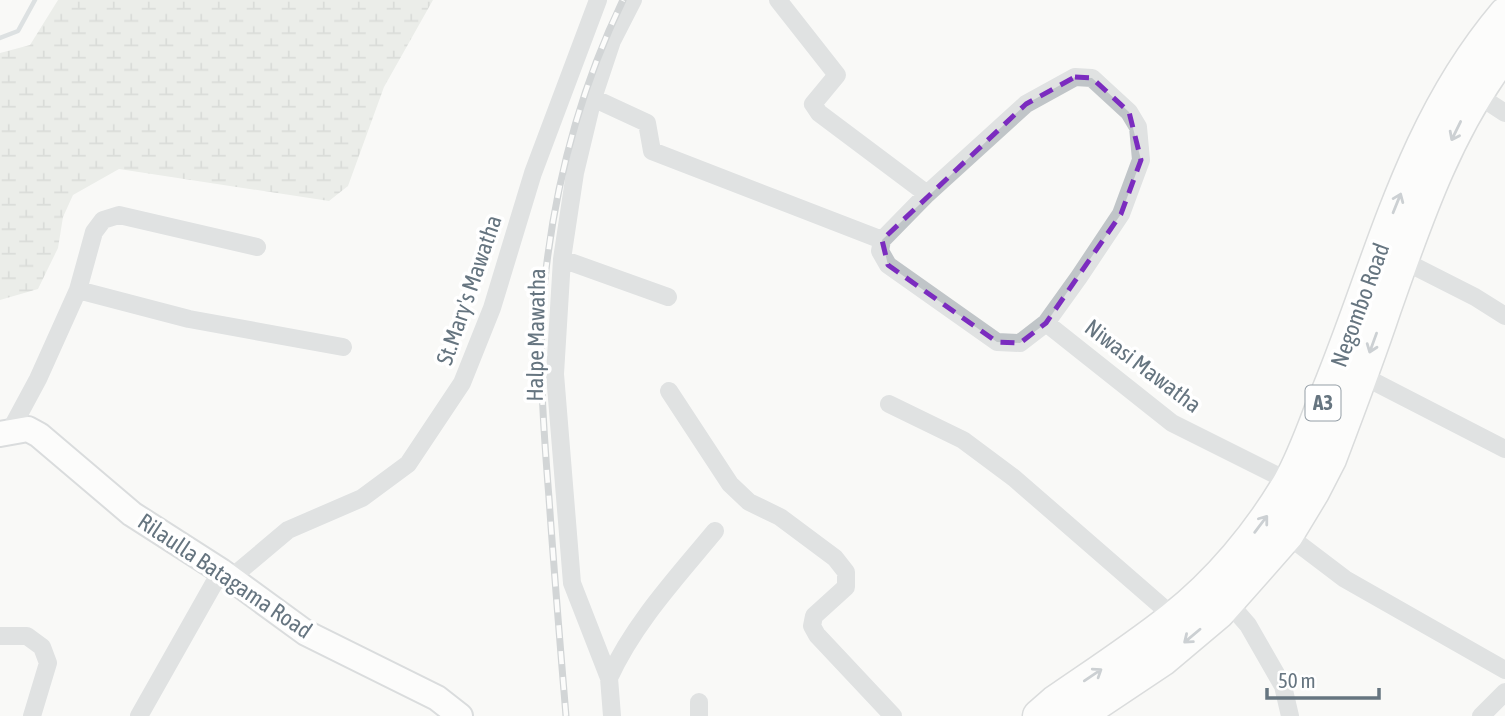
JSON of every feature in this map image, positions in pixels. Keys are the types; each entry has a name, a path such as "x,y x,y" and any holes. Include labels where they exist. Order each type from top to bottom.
{"highway":[{"name":"Negombo Road","path":"1039,716 1173,618 1229,564 1263,523 1290,482 1348,342 1375,260 1416,155 1462,71 1505,14"},
{"name":"Negombo Road","path":"1078,716 1162,660 1188,639 1228,602 1287,535 1330,459 1437,171 1476,94 1501,66"}],"street":[{"name":"St.Mary's Mawatha","path":"226,574 288,530 362,498 408,464 462,383 492,308 533,173 597,0"},
{"name":"Halpe Mawatha","path":"612,716 609,678 572,583 555,374 562,259 575,173 593,98 612,41 633,0"},
{"path":"778,0 837,75 813,104 819,113 927,194"},
{"path":"1074,77 1093,78 1129,112 1138,127 1141,160 1121,214 1045,323 1020,343 998,342 888,265 880,251 881,240 927,194 1026,104 1074,77"},
{"path":"1476,94 1505,113"},
{"path":"593,98 647,123 652,151 881,240"},
{"path":"5,432 38,379 78,290 94,232 103,220 119,215 257,247"},
{"path":"562,259 668,297"},
{"path":"1402,260 1475,297 1505,316"},
{"path":"78,290 189,319 343,347"},
{"name":"Niwasi Mawatha","path":"1045,323 1172,423 1290,482"},
{"path":"1361,375 1505,449"},
{"path":"668,391 730,484 749,502 780,517 835,558 846,572 846,587 814,616 812,626 817,635 893,716"},
{"path":"889,404 963,440 1004,470 1173,618"},
{"name":"Rilaulla Batagama Road","path":"5,432 28,429 39,435 132,514 226,574 306,632 437,698 460,716"},
{"path":"609,678 618,657 660,599 715,531"},
{"path":"1287,535 1345,579 1505,670"},
{"path":"139,716 226,574"},
{"path":"1228,602 1248,625 1283,686 1290,716"},
{"path":"0,636 27,636 42,647 48,663 32,716"},
{"path":"1480,716 1505,692"}],"highlighted area":[{"path":"1075,77 1092,78 1129,112 1141,160 1121,214 1046,323 1020,343 997,342 888,265 882,240 1026,104"}],"green space":[{"path":"58,0 433,0 384,87 348,186 329,201 119,169 73,195 63,217 58,248 38,289 0,300 0,53 30,45"}],"waterway":[{"path":"0,38 18,31 35,0"}],"railway":[{"path":"566,716 543,413 543,298 557,200 573,132 595,65 623,0"}]}
